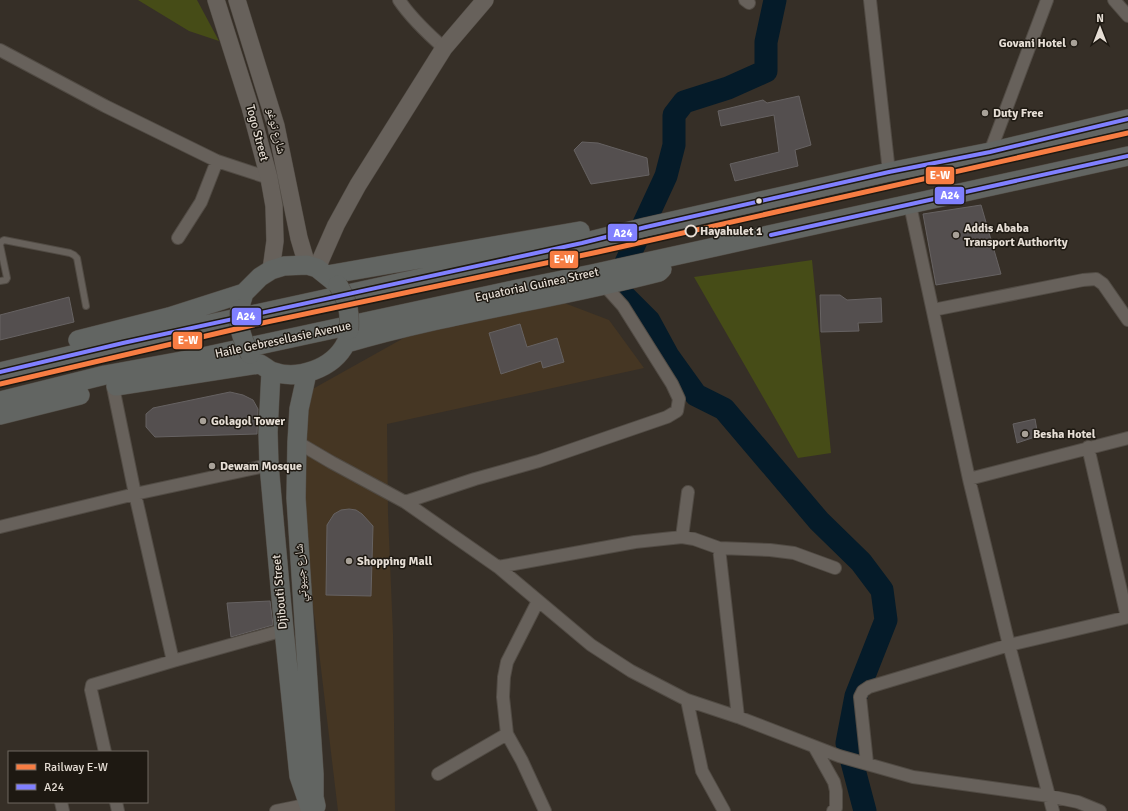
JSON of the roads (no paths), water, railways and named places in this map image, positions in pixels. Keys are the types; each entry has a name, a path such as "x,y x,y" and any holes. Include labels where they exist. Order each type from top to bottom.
{"main road":[{"path":"0,372 123,343 582,243 661,223 889,172 990,152 1128,119"},
{"name":"Equatorial Guinea Street","path":"425,309 609,280 654,266 672,256 1128,156"},
{"path":"260,363 240,332 238,319 242,301 260,277 271,270 284,266 322,273 592,229 623,232"},
{"path":"0,415 113,387 260,363 289,374 308,373 332,360 348,336 348,306 344,296 322,273"},
{"path":"348,336 389,330 609,280"},
{"path":"0,358 155,320 242,301"},
{"name":"Haile Gebresellasie Avenue","path":"0,401 105,375 198,358 425,309"},
{"name":"Djibouti Street","path":"260,363 268,432 269,465 299,776 313,809"},
{"name":"شارع جيبوتي","path":"308,373 299,410 296,498 314,774 313,809"}],"street":[{"name":"Togo Street","path":"216,0 250,107 270,178 274,206 275,241 271,270"},
{"name":"شارع توغو","path":"237,0 276,126 299,238 322,273"},
{"path":"399,0 421,26 444,48"},
{"path":"322,273 336,226 358,185 444,48 485,0"},
{"path":"870,0 889,172"},
{"path":"990,152 1046,0"},
{"path":"1114,0 1128,16"},
{"path":"0,50 105,106 218,161 270,178"},
{"path":"178,238 201,202 218,161"},
{"path":"910,205 969,479 1009,645 1053,811"},
{"path":"933,310 1083,280 1096,279 1103,284 1128,320"},
{"path":"405,502 475,479 539,461 667,417 677,411 678,399 672,384 623,306 609,280"},
{"path":"113,387 135,494 173,661"},
{"path":"969,479 1128,438"},
{"path":"297,442 405,502 498,567 591,645 631,671 687,700 738,717 815,748 913,777 1049,796 1078,802 1100,811"},
{"path":"861,762 860,697 863,691 869,686 1009,645 1128,617 1088,448"},
{"path":"0,527 135,494 269,465"},
{"path":"682,537 688,492"},
{"path":"498,567 635,542 682,537 694,539 719,548 770,550 794,553 835,568"},
{"path":"719,548 738,717"},
{"path":"538,601 506,662 503,697 507,734 522,761 545,811"},
{"path":"105,751 91,690 92,685 284,630"},
{"path":"687,700 702,771 724,811"},
{"path":"438,774 507,734"},
{"path":"815,748 835,787 836,808 833,811"},
{"path":"276,811 313,809"}],"lane":[{"path":"0,281 6,280 7,278 0,245 4,240 74,254 77,258 86,306"}],"waterway":[{"path":"775,0 766,42 766,71 728,88 684,102 674,115 674,145 666,176 617,282 624,296 649,321 668,356 696,395 724,409 819,521 861,562 882,590 886,620 856,696 847,743 865,811"}],"rail line":[{"name":"E-W","path":"0,384 253,325 598,252 1128,133"}],"place":[{"name":"Govani Hotel","path":"1074,43"},
{"name":"Duty Free","path":"985,113"},
{"name":"Hayahulet 1","path":"691,231"},
{"name":"Addis Ababa Transport Authority","path":"956,235"},
{"name":"Golagol Tower","path":"203,421"},
{"name":"Besha Hotel","path":"1025,434"},
{"name":"Dewam Mosque","path":"212,466"},
{"name":"Shopping Mall","path":"349,561"}]}
